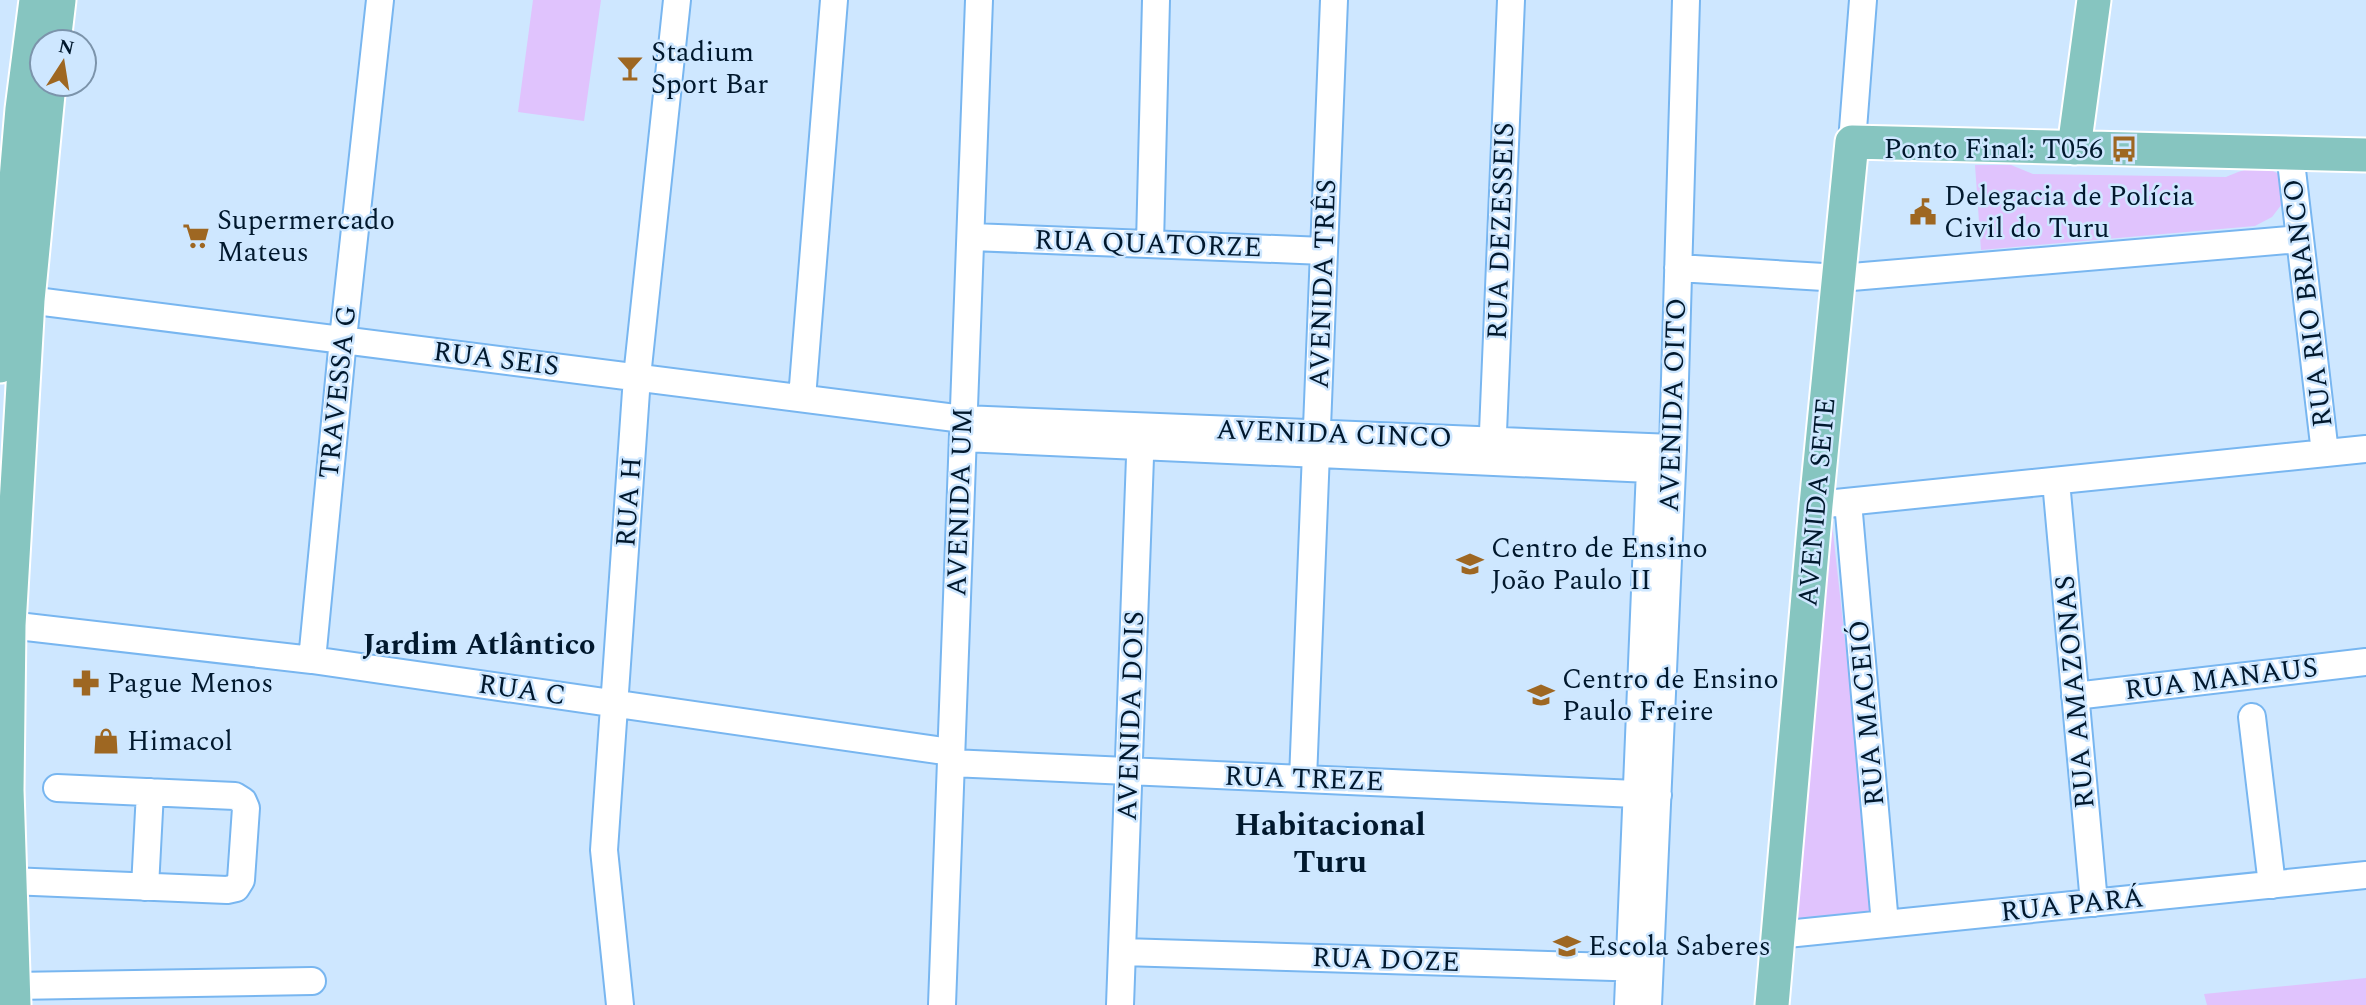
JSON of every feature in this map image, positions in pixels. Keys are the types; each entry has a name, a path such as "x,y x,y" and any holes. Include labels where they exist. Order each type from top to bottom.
{"main road":[{"path":"0,366 4,260 36,0"},
{"path":"56,28 60,0"},
{"path":"2074,148 2094,0"},
{"path":"13,996 4,670 28,300 48,98"},
{"path":"1852,142 2366,155"},
{"name":"AVENIDA SETE","path":"1772,1005 1777,934 1832,503 1839,278 1852,142"}],"street":[{"name":"TRAVESSA G","path":"312,660 380,0"},
{"name":"RUA H","path":"620,1005 604,850 637,377 677,0"},
{"path":"803,398 834,0"},
{"name":"AVENIDA UM","path":"942,1005 979,0"},
{"path":"1150,244 1156,0"},
{"name":"AVENIDA TRÊS","path":"1303,779 1334,0"},
{"name":"RUA DEZESSEIS","path":"1492,451 1511,0"},
{"name":"AVENIDA OITO","path":"1647,794 1673,448 1686,0"},
{"name":"AVENIDA SETE","path":"1852,142 1863,0"},
{"name":"RUA RIO BRANCO","path":"2290,153 2325,453"},
{"name":"RUA QUATORZE","path":"971,237 1324,251"},
{"path":"1678,268 1839,278 2300,239"},
{"name":"RUA SEIS","path":"28,300 803,398 963,429"},
{"name":"AVENIDA CINCO","path":"963,429 1492,451 1673,448"},
{"name":"AVENIDA DOIS","path":"1120,1005 1141,436"},
{"path":"1648,1005 1640,967 1647,794 1650,469 1673,448"},
{"path":"1832,503 2366,449"},
{"name":"AVENIDA CINCO","path":"1492,451 1650,469"},
{"name":"RUA AMAZONAS","path":"2056,481 2094,903"},
{"name":"RUA MACEIÓ","path":"1832,503 1885,924"},
{"name":"RUA C","path":"9,625 312,660 615,703 951,757"},
{"name":"RUA MANAUS","path":"2075,696 2366,662"},
{"path":"2252,717 2272,885"},
{"name":"RUA TREZE","path":"951,757 1129,772 1647,794"},
{"path":"10,881 227,890 236,888 241,880 246,808 243,801 235,796 57,788"},
{"path":"145,887 150,792"},
{"name":"RUA PARÁ","path":"1777,934 2366,875"},
{"name":"RUA DOZE","path":"1122,952 1640,967"},
{"path":"1628,1005 1640,967"},
{"path":"13,996 312,981"}],"shaded area":[{"path":"533,0 601,0 584,121 518,112"},
{"path":"1975,165 2011,165 2033,174 2226,177 2247,169 2261,168 2281,176 2282,204 2272,217 2255,226 1981,250"},
{"path":"1831,514 1875,912 1793,920"},
{"path":"2366,978 2366,1005 2207,1005 2204,994"}],"place":[{"name":"Stadium Sport Bar","path":"630,68"},
{"name":"Ponto Final: T056","path":"2124,149"},
{"name":"Delegacia de Polícia Civil do Turu","path":"1923,212"},
{"name":"Supermercado Mateus","path":"196,236"},
{"name":"Centro de Ensino João Paulo II","path":"1470,564"},
{"name":"Pague Menos","path":"86,683"},
{"name":"Centro de Ensino Paulo Freire","path":"1541,695"},
{"name":"Himacol","path":"106,741"},
{"name":"Escola Saberes","path":"1567,946"}],"district":[{"name":"Jardim Atlântico","path":"479,645"},
{"name":"Habitacional Turu","path":"1330,844"}]}
